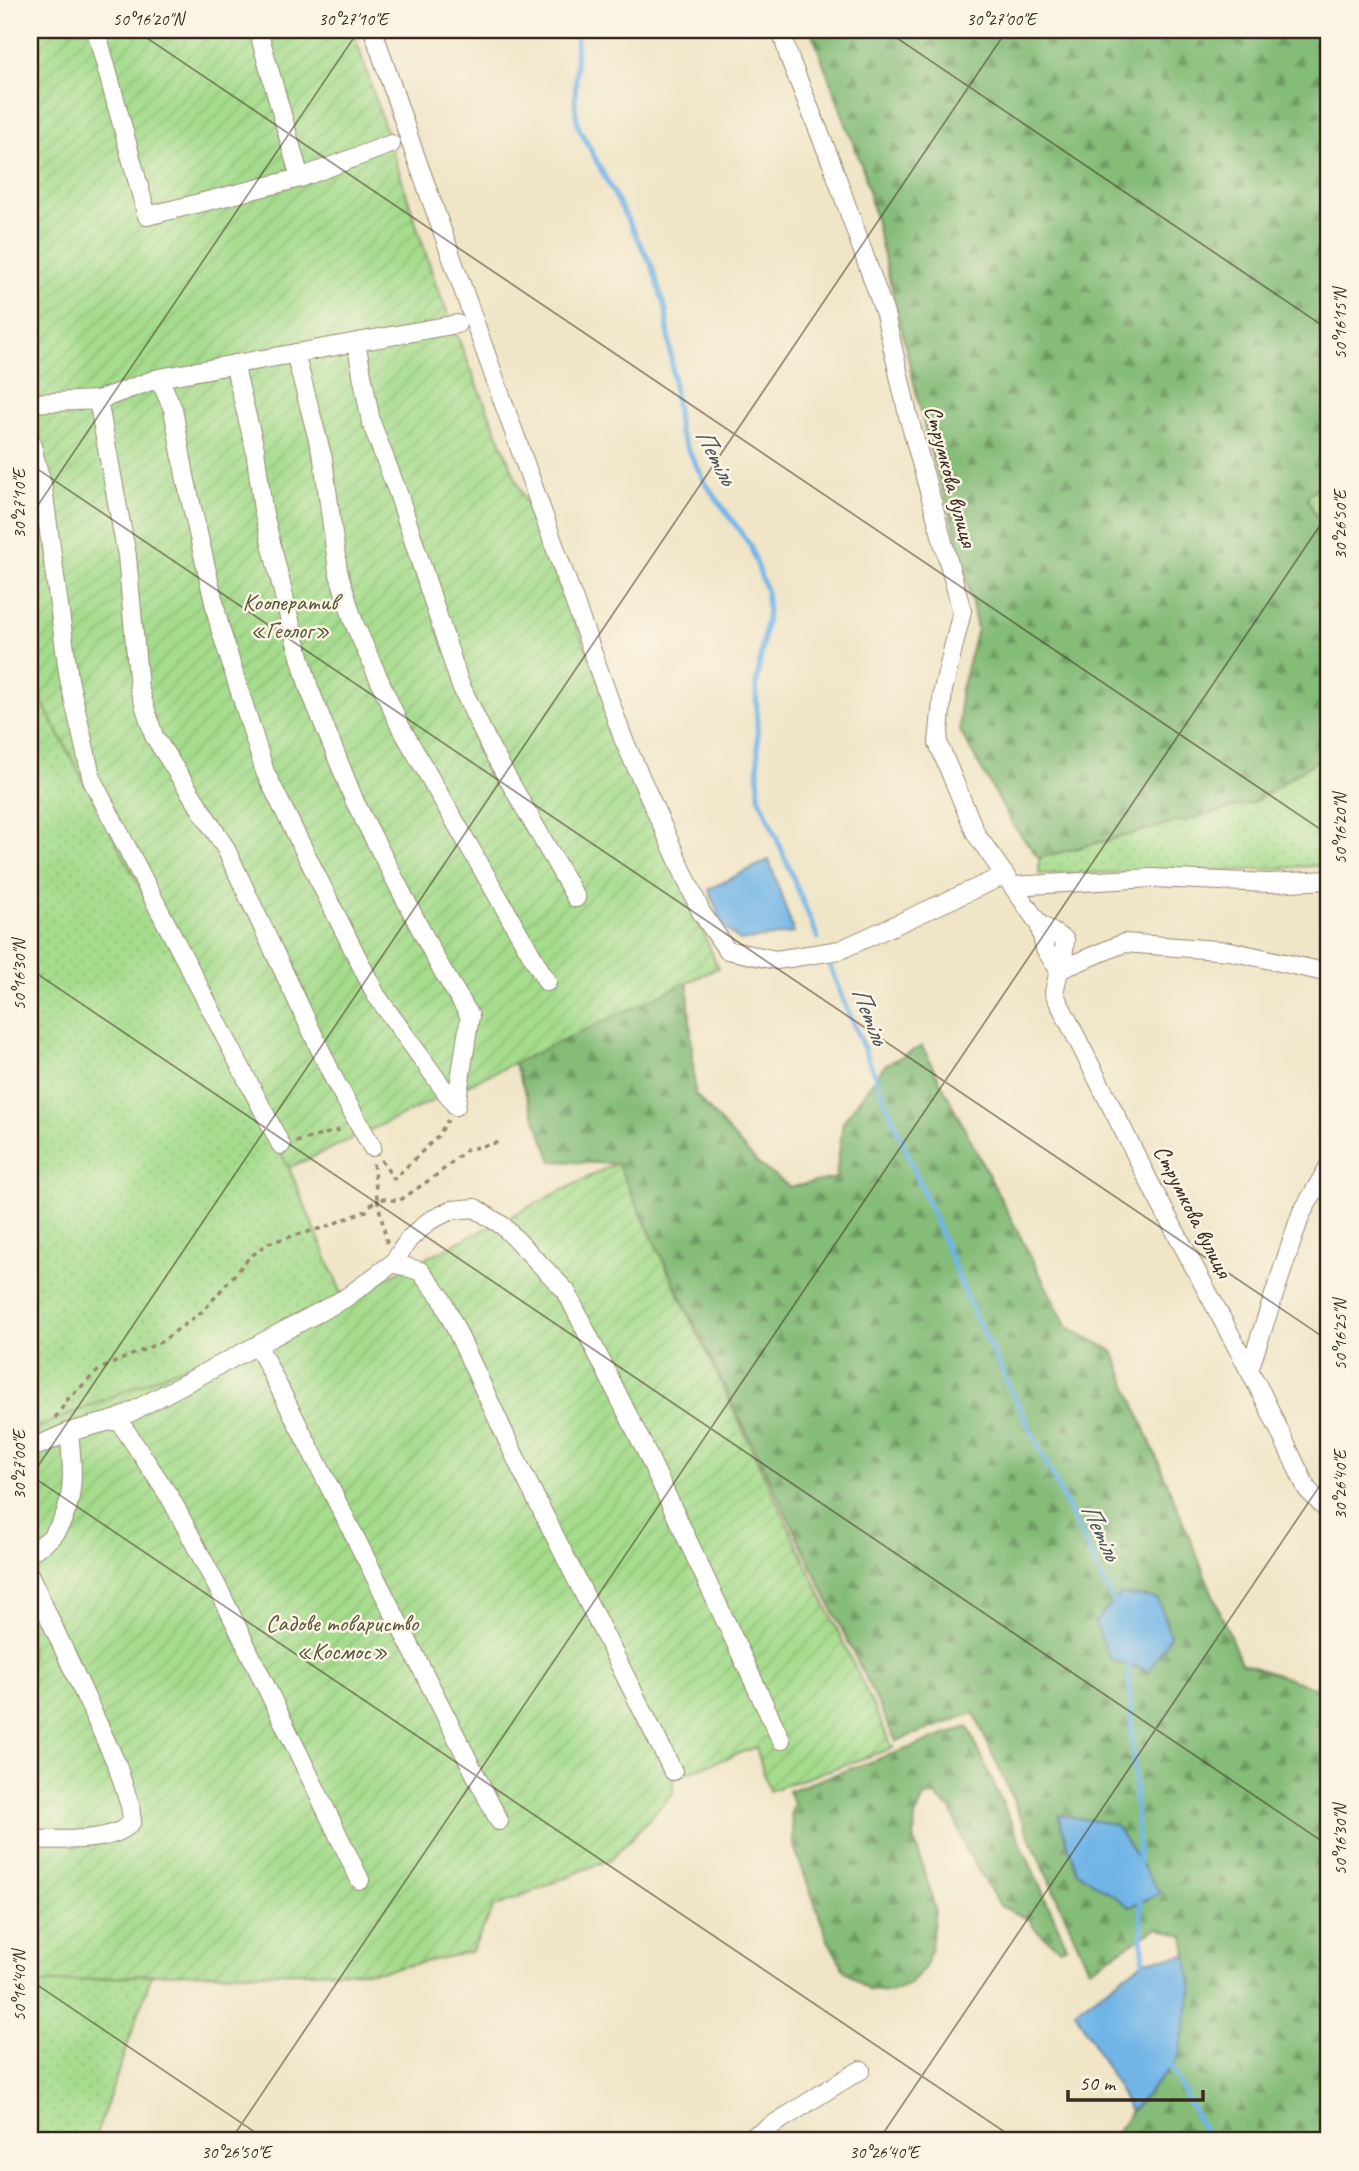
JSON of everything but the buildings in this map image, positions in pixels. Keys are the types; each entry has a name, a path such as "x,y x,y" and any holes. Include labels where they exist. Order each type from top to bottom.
{"street":[{"path":"96,30 147,216 300,178 391,144"},
{"path":"258,30 300,178"},
{"path":"373,30 623,738 701,912 727,950 776,960 840,950 1009,880 1152,878 1269,883 1329,880"},
{"name":"Струмкова вулиця","path":"781,30 885,314 908,415 962,611 943,690 938,743 976,834 1039,924 1045,949 1061,970 1055,993 1158,1199 1249,1370 1307,1489 1329,1512"},
{"path":"30,403 98,401 159,378 457,324"},
{"path":"356,342 371,422 398,492 460,684 491,749 576,898"},
{"path":"295,353 323,459 338,571 354,623 399,724 547,982"},
{"path":"159,378 173,409 186,481 220,628 265,772 376,995 456,1106 470,1016 438,963 355,802 309,688 262,510 255,449 234,364"},
{"path":"98,401 127,555 139,688 155,736 225,847 335,1081 372,1147"},
{"path":"30,439 43,488 69,679 92,780 281,1145"},
{"path":"1061,970 1124,943 1230,951 1329,973"},
{"path":"1249,1370 1301,1214 1329,1166"},
{"path":"33,1447 69,1432 118,1419 258,1346 344,1299 393,1263 409,1240 429,1221 452,1210 475,1208 503,1226 566,1292 645,1449 781,1740"},
{"path":"393,1263 420,1271 441,1297 519,1465 673,1771"},
{"path":"258,1346 499,1821"},
{"path":"118,1419 177,1511 220,1592 360,1880"},
{"path":"30,1552 51,1537 66,1512 73,1475 69,1432"},
{"path":"30,1576 117,1765 132,1821 127,1829 111,1835 30,1840"},
{"path":"744,2141 861,2070"}],"path":[{"path":"377,1198 399,1200 438,1174 466,1150 499,1142"},
{"path":"372,1147 377,1198 393,1263"},
{"path":"33,1447 68,1399 100,1369 161,1342 204,1310 249,1258 268,1243 322,1228 366,1211 377,1198"}],"green space":[{"name":"Кооператив «Геолог»","path":"30,30 353,30 436,285 718,968 289,1168 43,704 30,643"},
{"path":"811,30 1329,30 1329,473 1307,498 1329,541 1329,752 1254,802 1039,858 1013,825 960,731 960,693 977,629 960,548 927,438 864,172"},
{"path":"1329,473 1329,541 1307,498"},
{"path":"30,643 43,704 289,1168 344,1299 30,1431"},
{"path":"1329,752 1329,865 1248,870 1039,874 1039,858 1254,802"},
{"path":"686,961 695,1094 757,1163 790,1187 836,1178 843,1122 885,1065 922,1046 1067,1327 1113,1351 1241,1663 1329,1692 1329,2141 1110,2141 1131,2112 1178,2059 1192,1990 1184,1936 1157,1928 1089,1969 974,1713 896,1741 617,1164 552,1161 480,976"},
{"name":"Садове товариство «Космос»","path":"617,1163 893,1748 769,1791 756,1747 673,1778 673,1793 613,1858 494,1907 471,1952 382,1971 152,1974 30,1985 30,1431 344,1299"},
{"path":"968,1727 1067,1946 1060,1949 1035,1929 1030,1920 1000,1906 966,1850 951,1809 934,1796 924,1797 915,1817 914,1838 935,1908 931,1949 924,1968 910,1984 890,1992 868,1990 844,1969 828,1940 794,1846 791,1813 794,1803 788,1791"},
{"path":"152,1974 94,2141 30,2141 30,1985"}],"water":[{"path":"769,860 794,933 740,941 722,925 709,889"},
{"path":"1121,1594 1158,1599 1170,1636 1149,1671 1110,1660 1095,1622"},
{"path":"1058,1815 1115,1824 1160,1893 1130,1907 1077,1871"},
{"path":"1187,1955 1192,1990 1178,2059 1131,2112 1075,2011 1144,1961"}],"waterway":[{"name":"Петіль","path":"577,30 575,105 578,126 652,266 666,311 679,432 706,484 750,545 766,590 768,611 756,686 759,796 818,938"},
{"name":"Петіль","path":"830,967 971,1307 1116,1607"},
{"name":"Петіль","path":"1128,1659 1139,1866"},
{"name":"Петіль","path":"1140,1897 1144,1968"},
{"name":"Петіль","path":"1169,2063 1209,2141"}]}
